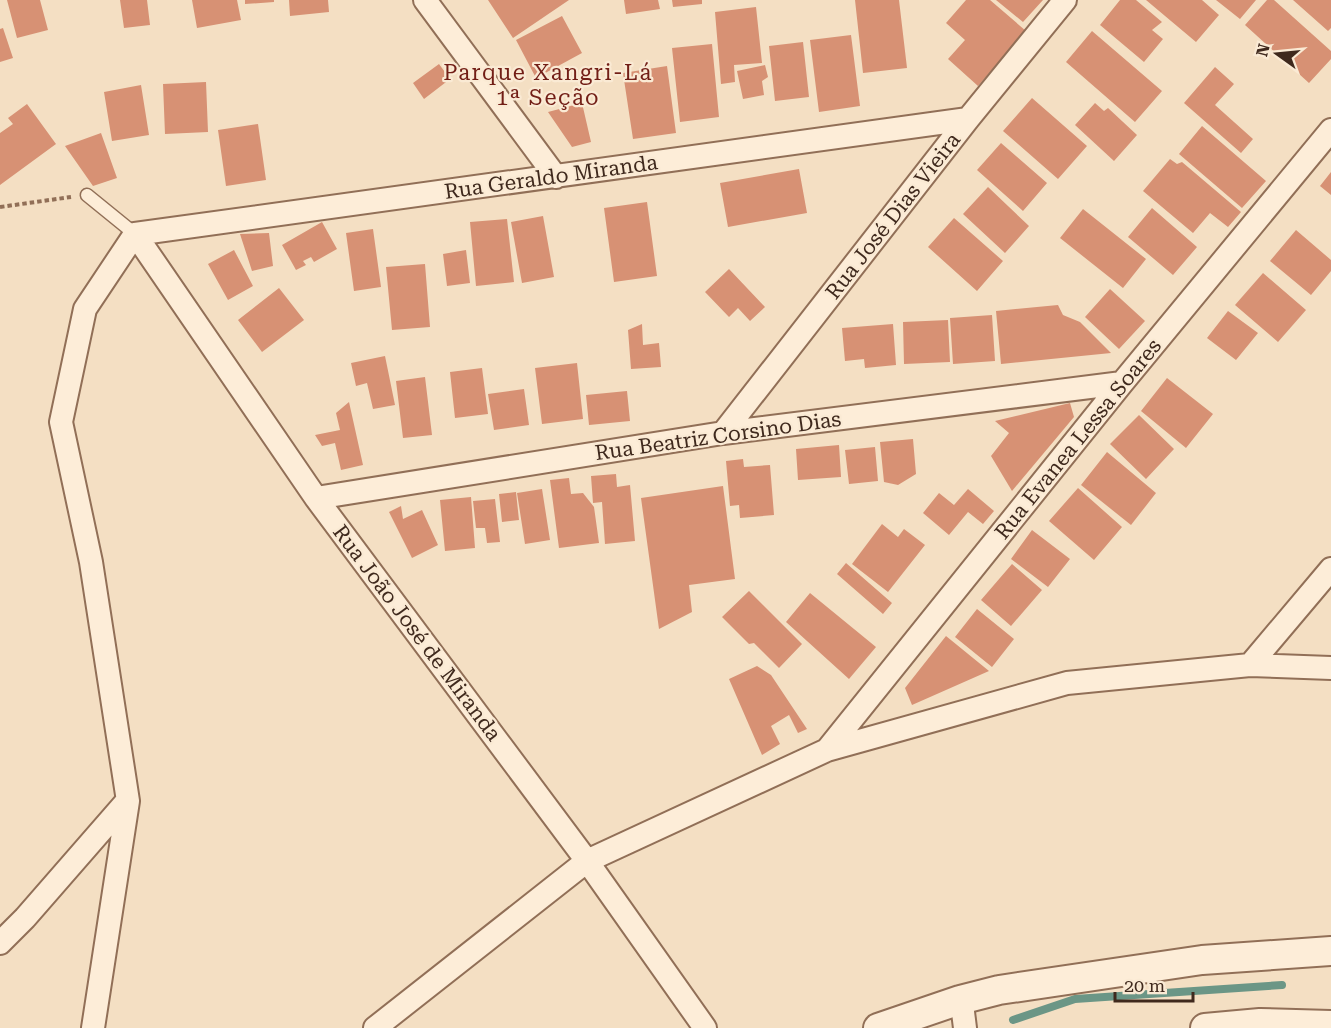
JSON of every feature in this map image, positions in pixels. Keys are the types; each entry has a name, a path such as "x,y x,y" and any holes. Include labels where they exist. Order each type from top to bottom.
{"street":[{"path":"425,0 556,177"},
{"name":"Rua José Dias Vieira","path":"723,433 968,119 1065,0"},
{"name":"Rua Geraldo Miranda","path":"135,234 968,119"},
{"name":"Rua Evanea Lessa Soares","path":"827,750 1122,383 1331,130"},
{"path":"93,1028 128,801 91,562 61,422 85,309 135,234"},
{"name":"Rua João José de Miranda","path":"135,234 316,498 587,861 705,1028"},
{"name":"Rua Beatriz Corsino Dias","path":"316,498 723,433 1122,383"},
{"path":"1250,665 1331,569"},
{"path":"375,1028 587,861 827,750 1067,682 1250,665 1331,668"},
{"path":"0,943 25,918 128,801"},
{"path":"878,1028 963,1014 999,990 1202,960 1331,951"},
{"path":"1205,1028 1331,1025"}],"lane":[{"path":"87,195 135,234"}],"path":[{"path":"0,207 87,195"}],"building":[{"path":"7,0 40,0 48,30 17,38"},
{"path":"120,0 147,0 150,25 124,28"},
{"path":"192,0 237,0 241,20 197,28"},
{"path":"245,0 274,0 274,2 245,4"},
{"path":"289,0 328,0 329,12 290,16"},
{"path":"488,0 569,0 513,38"},
{"path":"624,0 658,0 660,9 626,14"},
{"path":"672,0 702,0 702,4 673,7"},
{"path":"855,0 899,0 907,68 863,73"},
{"path":"966,0 990,0 1026,31 978,86 948,59 965,40 946,23"},
{"path":"996,0 1043,0 1023,22"},
{"path":"1120,0 1136,0 1162,22 1152,30 1163,39 1144,62 1100,25"},
{"path":"1146,0 1202,0 1219,15 1196,42"},
{"path":"1216,0 1256,0 1240,19"},
{"path":"1267,0 1274,0 1331,51 1331,59 1309,83 1245,25"},
{"path":"1293,0 1331,0 1331,28 1328,31"},
{"path":"756,7 762,63 734,65 735,82 721,84 715,12"},
{"path":"562,16 582,53 536,78 516,40"},
{"path":"3,28 13,58 0,62 0,29"},
{"path":"1092,31 1162,91 1135,122 1066,62"},
{"path":"851,35 860,106 819,112 810,40"},
{"path":"803,42 809,97 775,101 769,46"},
{"path":"712,44 719,117 680,122 672,48"},
{"path":"439,64 450,79 424,99 413,83"},
{"path":"765,65 768,77 762,81 764,95 743,99 737,71"},
{"path":"667,66 676,133 633,139 623,73"},
{"path":"1215,67 1234,84 1215,105 1253,139 1241,153 1184,103"},
{"path":"206,82 208,132 165,134 163,84"},
{"path":"141,85 149,135 112,141 104,92"},
{"path":"1032,98 1087,146 1058,179 1003,131"},
{"path":"582,103 591,142 572,147 548,112"},
{"path":"1095,103 1104,111 1108,108 1137,135 1114,161 1075,125"},
{"path":"27,104 56,144 0,185 0,133 13,124 8,118"},
{"path":"258,124 266,180 226,186 218,130"},
{"path":"1202,126 1266,181 1242,208 1179,154"},
{"path":"101,133 117,178 93,186 65,146"},
{"path":"1001,143 1047,183 1023,211 977,170"},
{"path":"1170,159 1177,164 1182,162 1241,212 1228,227 1210,213 1193,233 1143,191"},
{"path":"799,169 807,213 728,227 720,183"},
{"path":"1331,172 1331,195 1320,186"},
{"path":"988,187 1029,226 1005,253 963,214"},
{"path":"647,202 657,276 614,282 604,208"},
{"path":"1152,208 1197,247 1173,275 1128,237"},
{"path":"1083,209 1146,259 1123,288 1060,238"},
{"path":"543,216 554,277 522,283 511,222"},
{"path":"954,218 1003,261 977,291 928,247"},
{"path":"507,219 514,282 476,286 470,222"},
{"path":"322,222 337,249 314,262 311,257 303,261 306,265 296,270 282,245"},
{"path":"373,229 381,287 354,291 346,233"},
{"path":"1296,230 1331,260 1331,271 1311,295 1270,261"},
{"path":"269,233 273,266 252,271 240,234"},
{"path":"234,250 253,286 228,300 208,264"},
{"path":"466,250 470,283 447,286 443,254"},
{"path":"425,264 430,327 392,330 386,267"},
{"path":"729,269 765,307 750,321 738,308 729,317 705,292"},
{"path":"1263,273 1306,310 1278,342 1235,305"},
{"path":"279,288 304,320 262,352 238,320"},
{"path":"1110,289 1145,321 1119,349 1085,317"},
{"path":"1058,305 1063,315 1080,322 1111,353 1001,364 996,311"},
{"path":"1228,311 1258,333 1236,360 1207,338"},
{"path":"992,315 995,361 953,364 950,318"},
{"path":"948,320 950,362 904,364 903,322"},
{"path":"642,324 643,345 659,343 661,367 631,369 628,330"},
{"path":"893,324 896,365 865,368 864,359 845,361 842,328"},
{"path":"385,356 395,405 373,409 367,383 356,386 351,363"},
{"path":"577,363 583,419 542,424 535,368"},
{"path":"482,368 488,414 455,418 450,372"},
{"path":"425,377 432,435 403,438 396,381"},
{"path":"1167,378 1213,414 1186,448 1141,411"},
{"path":"524,389 529,425 494,430 488,394"},
{"path":"627,391 630,421 589,425 586,395"},
{"path":"349,402 363,465 341,470 335,443 322,446 315,435 340,430 336,413"},
{"path":"1070,403 1074,417 1012,491 991,456 1009,433 995,421"},
{"path":"1139,415 1174,449 1146,479 1110,444"},
{"path":"913,439 916,474 898,485 884,482 880,442"},
{"path":"839,445 841,477 798,480 796,449"},
{"path":"875,447 878,481 849,484 845,450"},
{"path":"1107,452 1156,493 1131,525 1081,485"},
{"path":"743,459 744,467 770,465 774,515 740,518 739,505 730,506 726,461"},
{"path":"616,474 617,487 630,485 635,541 605,544 602,502 593,503 591,476"},
{"path":"569,478 571,494 583,493 594,507 599,543 559,548 550,480"},
{"path":"723,486 735,579 689,585 692,612 659,629 641,498"},
{"path":"1078,488 1122,527 1094,560 1049,521"},
{"path":"542,489 550,540 525,544 517,493"},
{"path":"968,489 994,511 983,524 968,512 949,535 923,513 939,493 954,505"},
{"path":"516,492 519,520 502,522 499,494"},
{"path":"471,497 475,548 445,551 440,500"},
{"path":"495,499 500,542 487,543 485,528 476,528 473,501"},
{"path":"401,506 403,519 422,510 438,545 412,558 389,512"},
{"path":"882,524 898,537 904,529 925,545 888,592 852,564"},
{"path":"1032,530 1070,559 1048,587 1011,559"},
{"path":"846,563 892,603 883,614 837,574"},
{"path":"1012,564 1042,590 1011,626 981,600"},
{"path":"749,591 802,644 779,668 754,643 749,644 722,617"},
{"path":"810,593 876,647 849,679 786,622"},
{"path":"977,609 1014,639 992,667 955,637"},
{"path":"946,636 989,671 912,705 905,688"},
{"path":"757,666 771,675 807,729 798,733 789,715 771,726 780,744 762,755 729,679"}],"waterway":[{"path":"1013,1020 1075,999 1282,985"}],"district":[{"name":"Parque Xangri-Lá 1ª Seção","path":"548,84"}]}
